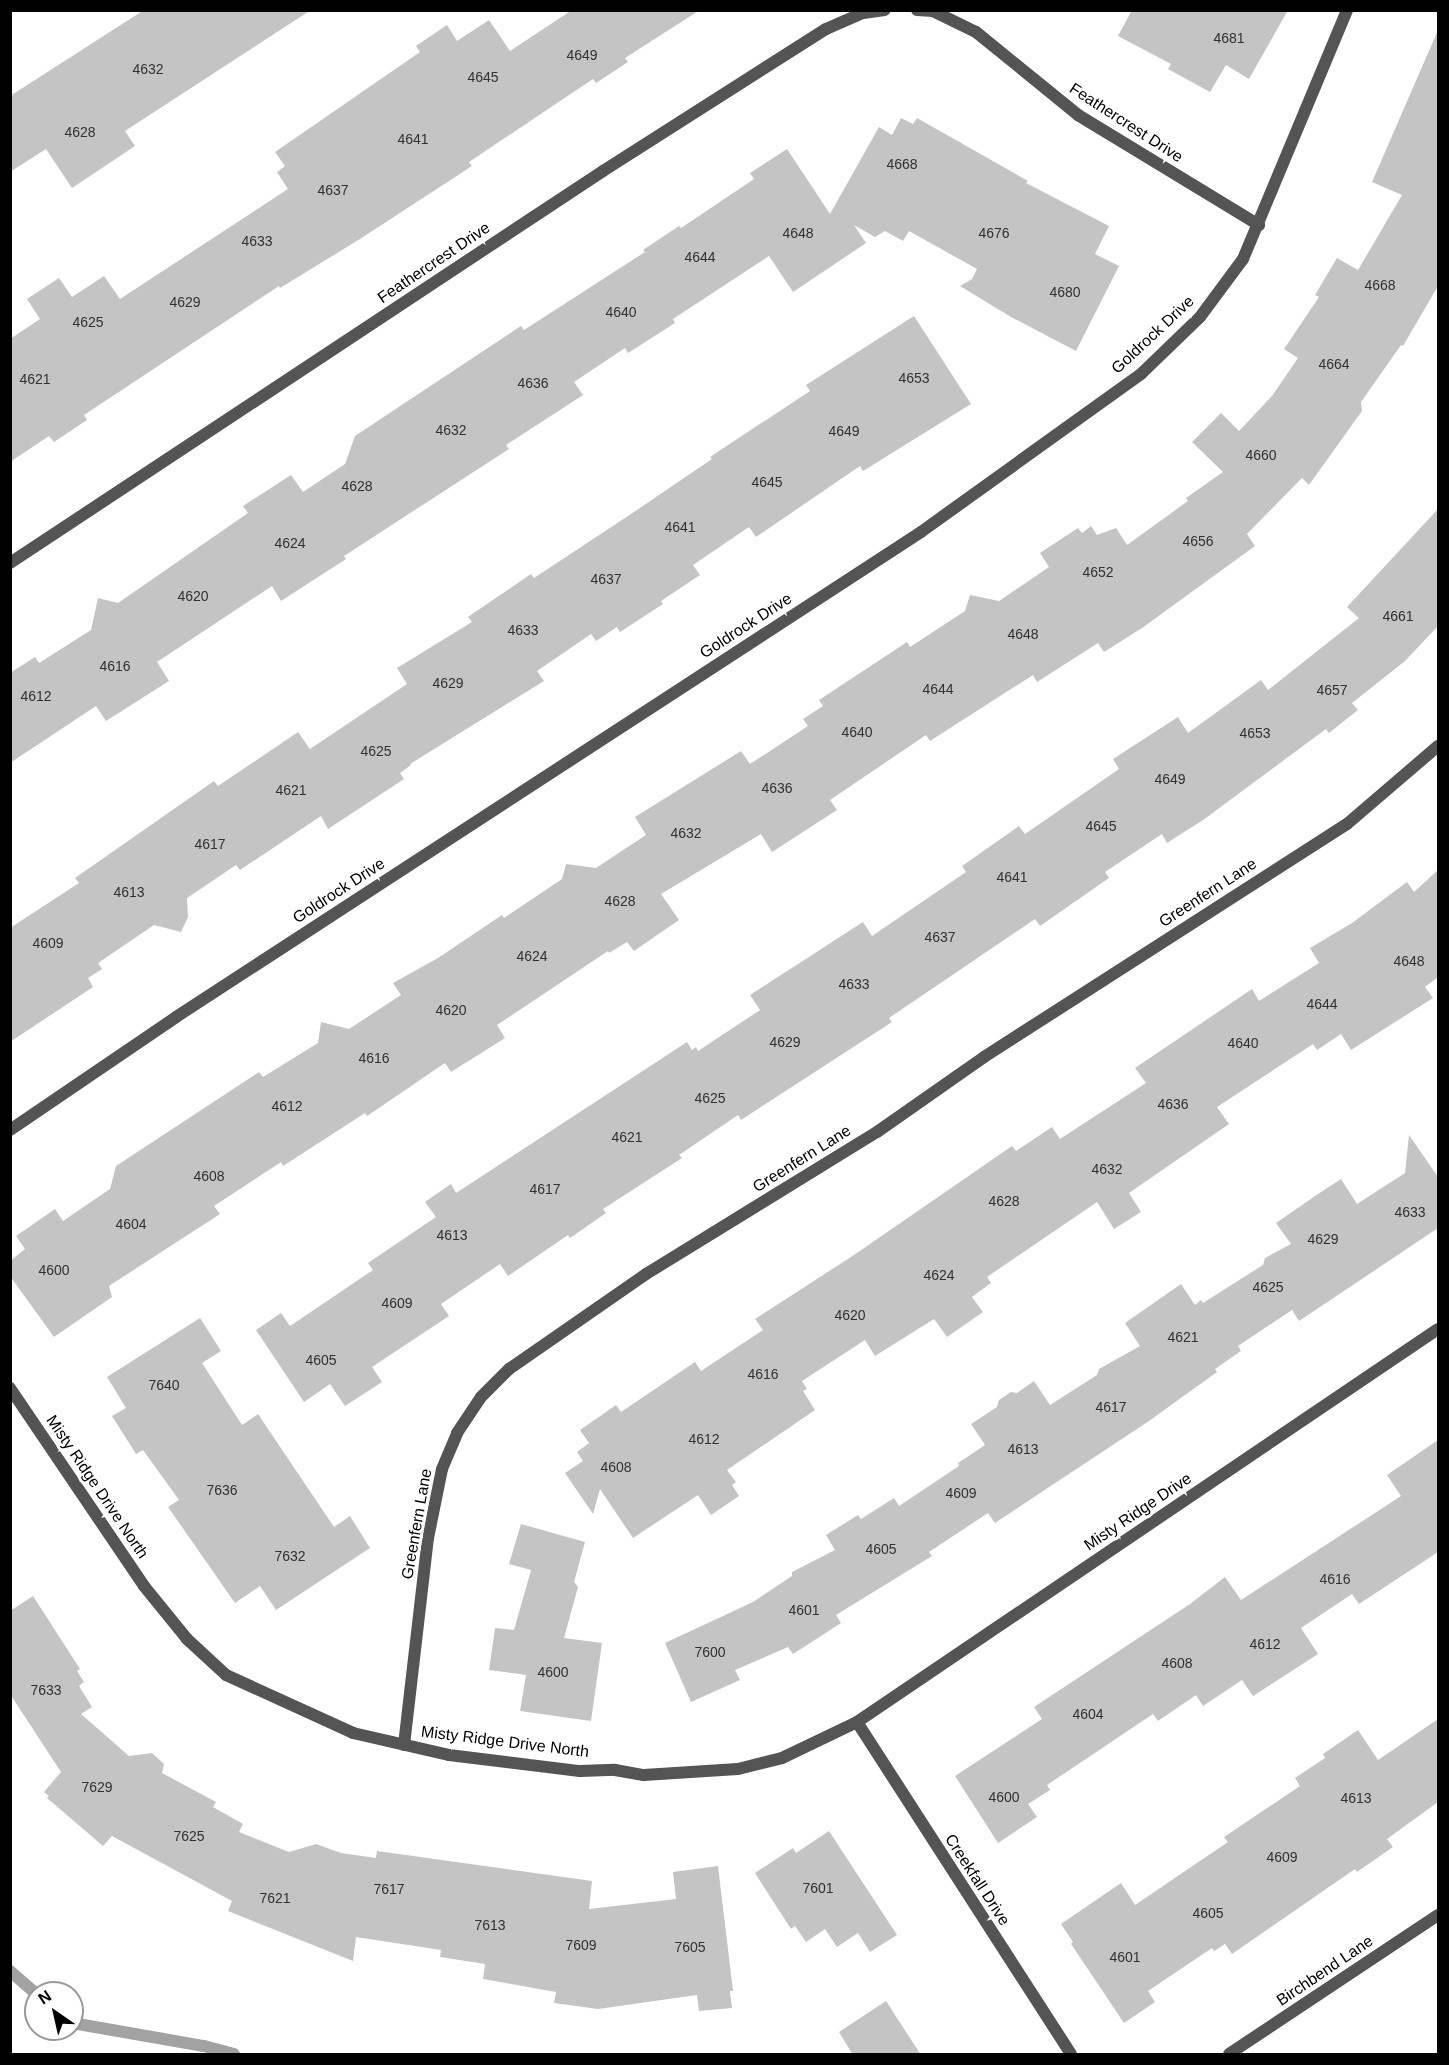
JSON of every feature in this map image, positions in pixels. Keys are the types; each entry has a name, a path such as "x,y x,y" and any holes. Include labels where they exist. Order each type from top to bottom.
{"street":[{"name":"Feathercrest Drive","path":"10,563 593,177 817,35 863,13 885,10"},
{"name":"Feathercrest Drive","path":"917,10 933,11 976,32 1077,115 1259,225"},
{"name":"Goldrock Drive","path":"10,1130 176,1017 921,532 1142,373 1200,317 1243,259 1347,10"},
{"name":"Greenfern Lane","path":"404,1745 428,1538 442,1469 457,1433 481,1397 509,1369 646,1274 877,1132 984,1057 1347,824 1438,746"},
{"name":"Misty Ridge Drive","path":"857,1722 1438,1329"},
{"name":"Misty Ridge Drive North","path":"10,1388 144,1586 187,1639 226,1675 353,1733 460,1757 580,1771 615,1770 644,1775 738,1769 782,1758 857,1722"},
{"name":"Creekfall Drive","path":"857,1722 1071,2055"},
{"name":"Birchbend Lane","path":"1229,2055 1438,1915"}],"building":[{"path":"144,10 311,10 125,131 135,146 72,188 46,149 10,172 10,96"},
{"path":"572,10 700,10 625,58 628,62 596,83 593,79 469,162 472,166 360,239 280,288 279,286 84,415 87,420 54,442 49,436 10,462 10,339 40,319 27,299 59,278 72,297 104,276 120,299 288,189 277,172 285,166 275,152 420,52 416,46 447,25 457,41 489,20 510,51"},
{"path":"1132,10 1288,10 1249,79 1226,65 1210,92 1168,69 1171,64 1118,36"},
{"path":"1438,30 1438,286 1403,346 1401,345 1361,402 1362,411 1309,485 1302,478 1247,534 1255,546 1142,628 1104,652 1098,643 1037,682 1033,675 930,741 926,735 830,800 837,810 772,852 761,834 661,894 679,920 634,951 627,942 609,953 608,951 497,1025 505,1038 451,1072 445,1063 367,1116 365,1113 283,1166 281,1162 214,1206 220,1214 109,1286 112,1297 54,1337 10,1276 10,1261 25,1249 16,1236 55,1209 63,1221 110,1189 116,1166 259,1072 263,1077 318,1043 321,1022 349,1029 401,995 393,983 438,958 502,915 504,918 562,879 566,864 596,868 646,835 635,817 741,751 750,764 808,726 803,719 823,706 819,700 907,642 910,647 965,611 970,595 999,601 1049,567 1040,553 1078,528 1082,533 1091,526 1097,535 1116,528 1127,545 1188,501 1186,498 1223,472 1192,442 1221,413 1239,431 1272,396 1298,358 1284,349 1319,297 1315,295 1337,258 1358,270 1402,195 1372,182"},
{"path":"901,118 913,124 917,118 1028,181 1026,183 1109,226 1095,254 1119,266 1076,351 1011,317 960,286 972,279 977,269 909,231 903,241 885,231 875,237 854,225 866,243 793,292 769,256 673,319 675,323 628,353 625,348 574,382 583,395 506,445 509,449 344,556 346,559 281,601 272,586 157,662 169,681 106,721 96,706 10,763 10,673 35,657 39,663 91,630 98,598 118,603 248,513 243,506 291,475 303,492 345,464 355,436 521,326 524,330 645,252 643,250 679,226 681,228 754,179 750,173 787,149 830,214 879,127 892,135"},
{"path":"914,316 971,404 863,471 860,466 756,537 749,527 693,565 700,575 661,601 663,604 620,632 617,627 596,641 591,634 537,671 544,681 410,764 400,773 404,779 328,829 321,816 240,870 236,865 187,898 188,917 181,932 154,925 98,963 102,969 88,978 93,987 10,1042 10,928 79,883 75,878 214,781 218,786 298,732 310,749 407,684 397,668 472,622 468,617 531,574 534,578 712,459 710,457 810,391 806,385"},
{"path":"1438,509 1438,626 1405,661 1352,703 1358,710 1329,733 1326,729 1203,820 1167,843 1162,834 1105,872 1109,878 1040,926 1035,919 889,1018 892,1022 741,1120 738,1115 679,1155 682,1158 603,1209 606,1213 570,1238 568,1235 508,1276 500,1264 441,1304 449,1316 372,1367 382,1382 345,1406 330,1384 304,1402 256,1330 281,1313 290,1326 373,1270 368,1263 436,1217 425,1202 451,1184 456,1193 687,1042 692,1050 696,1047 698,1051 760,1010 750,995 863,922 872,936 966,872 962,866 1019,826 1025,834 1119,769 1113,759 1178,717 1188,733 1261,680 1268,690 1359,618 1347,607"},
{"path":"1438,870 1438,977 1425,987 1433,998 1351,1050 1341,1034 1317,1050 1313,1044 1217,1107 1229,1124 1129,1193 1141,1212 1114,1229 1097,1202 987,1277 991,1283 972,1297 983,1312 947,1337 934,1319 875,1356 865,1340 802,1381 807,1389 803,1391 815,1410 727,1470 736,1482 732,1485 739,1496 711,1515 698,1495 633,1538 600,1489 593,1514 565,1473 583,1461 577,1452 589,1443 580,1430 616,1405 621,1412 695,1362 701,1371 763,1330 755,1319 854,1255 1012,1146 1016,1151 1052,1127 1060,1139 1146,1083 1135,1068 1252,989 1259,1001 1319,963 1310,948 1352,923 1407,882 1414,892"},
{"path":"1409,1135 1438,1177 1438,1228 1299,1321 1292,1310 1238,1346 1241,1351 1215,1369 1217,1372 1149,1421 995,1523 988,1513 929,1552 932,1556 836,1615 841,1623 793,1654 788,1647 735,1670 740,1680 691,1702 665,1643 753,1602 792,1576 792,1572 835,1550 826,1535 858,1515 861,1519 894,1498 899,1506 959,1466 958,1463 985,1445 971,1424 997,1407 999,1400 1011,1392 1017,1393 1034,1381 1050,1405 1097,1375 1099,1369 1140,1346 1125,1323 1181,1284 1195,1305 1201,1300 1203,1303 1263,1265 1265,1258 1291,1244 1276,1223 1341,1179 1357,1204 1405,1173"},
{"path":"200,1318 221,1351 202,1363 242,1425 258,1414 334,1527 350,1516 370,1548 276,1610 260,1586 235,1603 168,1507 179,1500 143,1450 136,1454 112,1416 126,1408 107,1377"},
{"path":"1438,1440 1438,1552 1359,1604 1352,1594 1301,1628 1318,1654 1253,1696 1242,1680 1203,1706 1196,1695 1158,1721 1153,1714 1047,1785 1050,1790 1028,1804 1037,1817 998,1843 955,1776 1042,1719 1034,1707 1190,1604 1225,1577 1241,1600 1401,1496 1387,1475"},
{"path":"521,1524 585,1542 574,1582 578,1587 564,1638 602,1643 591,1721 520,1711 526,1675 489,1670 495,1628 514,1630 531,1570 509,1564"},
{"path":"33,1596 80,1669 77,1671 84,1682 79,1686 92,1707 81,1714 129,1756 152,1753 164,1764 162,1773 216,1802 213,1807 243,1824 239,1832 289,1852 316,1844 341,1853 376,1858 377,1851 592,1881 589,1909 676,1899 673,1872 718,1866 733,1991 730,1991 732,2008 699,2011 697,1995 598,2009 554,2003 556,1992 483,1979 485,1964 440,1957 441,1950 356,1937 353,1961 228,1911 232,1901 112,1836 103,1846 47,1798 49,1796 44,1792 61,1772 10,1694 10,1611"},
{"path":"1438,1719 1438,1802 1387,1839 1393,1847 1357,1872 1355,1869 1232,1954 1225,1944 1214,1951 1212,1948 1148,1991 1155,2002 1124,2023 1071,1944 1073,1942 1061,1924 1121,1883 1135,1905 1228,1842 1224,1837 1300,1786 1295,1778 1325,1758 1323,1754 1358,1730 1378,1760"},
{"path":"829,1831 897,1935 870,1952 858,1933 837,1947 825,1929 806,1942 795,1926 791,1929 755,1873 793,1848 796,1853"},
{"path":"886,2001 921,2055 853,2055 839,2032"}],"waterway":[{"path":"10,1971 24,1983"},
{"path":"84,2025 204,2046 234,2054"}]}
